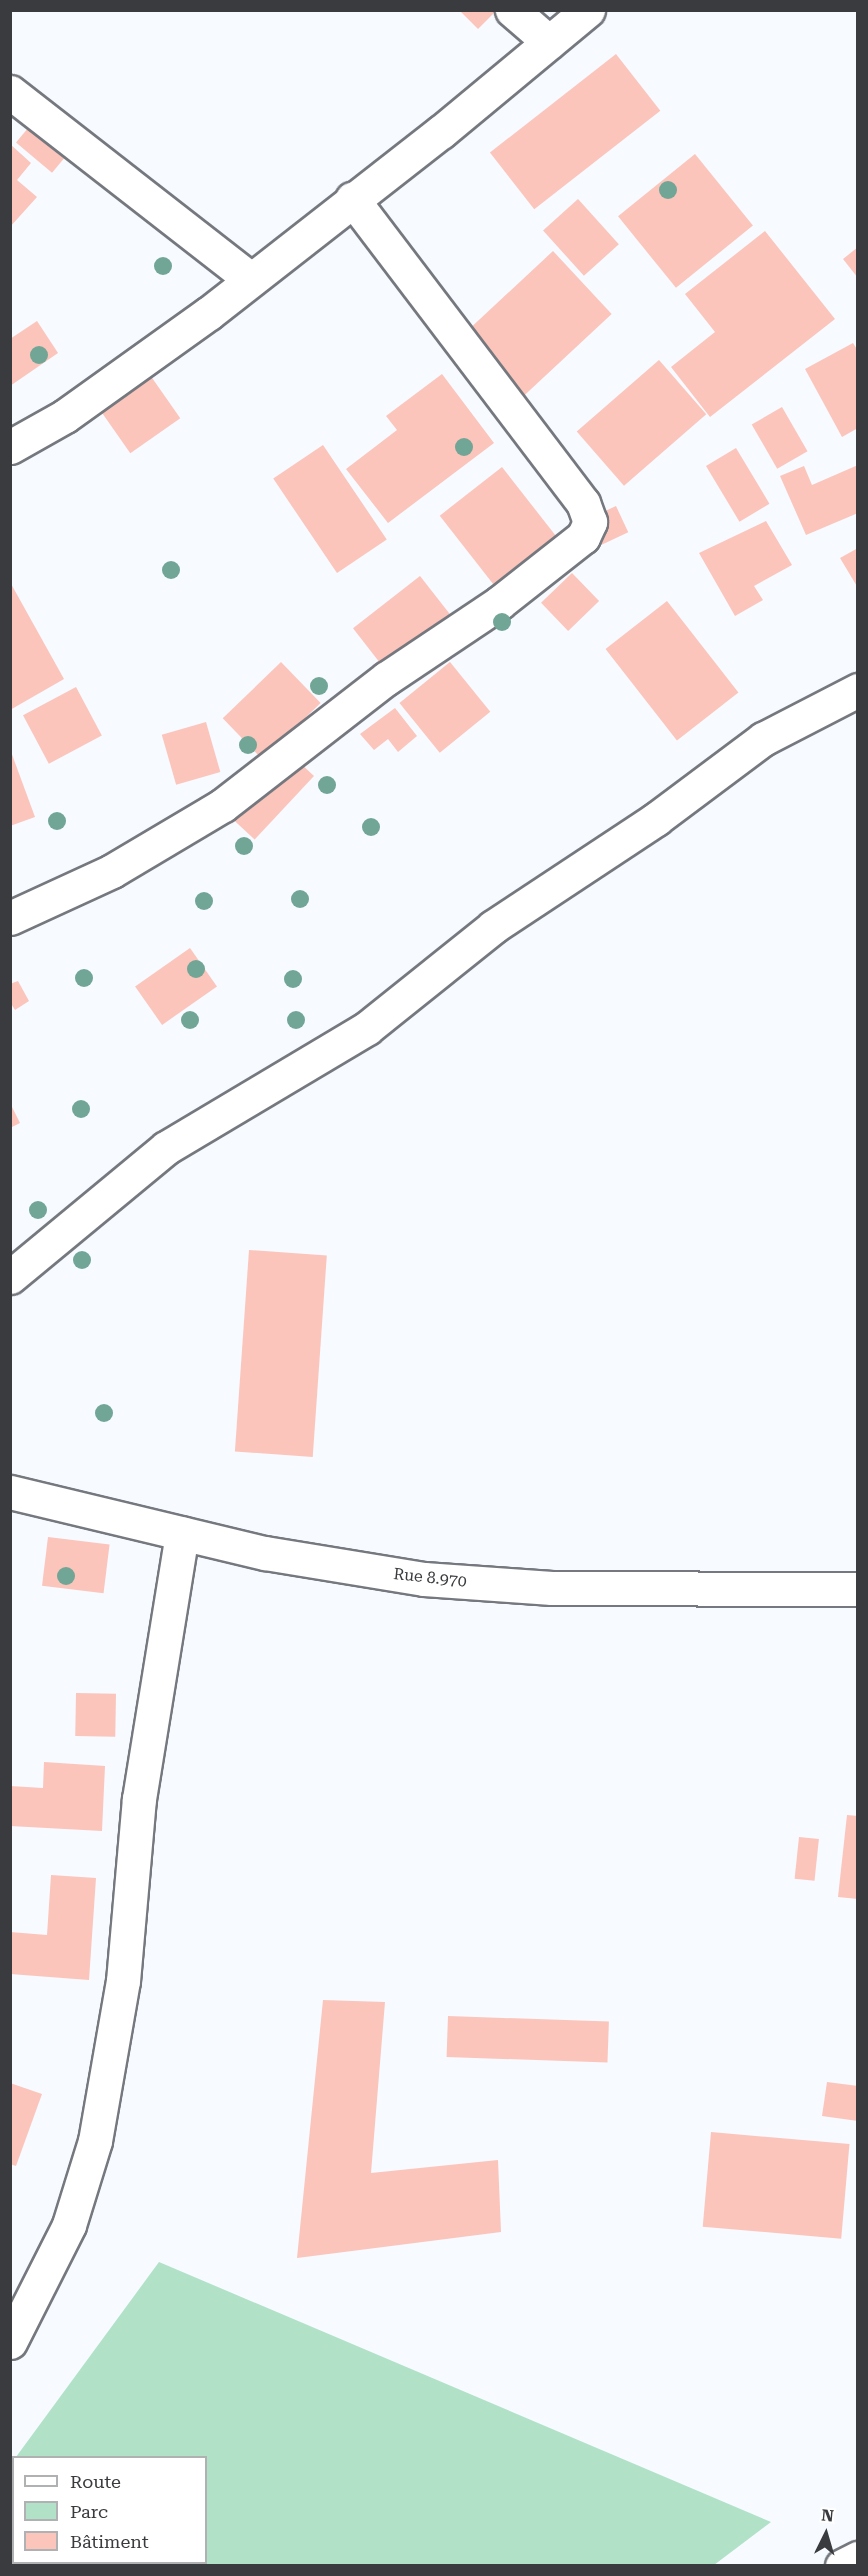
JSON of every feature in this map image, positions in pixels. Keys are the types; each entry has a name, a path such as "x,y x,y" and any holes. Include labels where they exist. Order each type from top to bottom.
{"street":[{"path":"512,10 549,42"},
{"path":"10,447 65,416 250,279 588,10"},
{"path":"10,92 250,279"},
{"path":"10,918 112,871 223,805 387,678 499,603 583,537 590,522 583,503 352,199"},
{"path":"10,1277 166,1148 367,1028 493,927 656,819 763,739 858,690"},
{"name":"Rue 8.970","path":"10,1492 265,1553 424,1579 552,1588 858,1589"},
{"path":"10,2342 69,2225 95,2141 123,1982 139,1799 182,1533"},
{"path":"843,2565 858,2558"}],"green space":[{"path":"159,2262 771,2522 714,2565 11,2565 12,2512 12,2564 207,2564 207,2456 17,2456"}],"building":[{"path":"459,10 497,10 478,29"},
{"path":"616,54 660,111 534,209 490,153"},
{"path":"34,121 70,151 52,173 16,142"},
{"path":"10,144 31,163 17,180 37,197 10,227"},
{"path":"695,154 753,225 676,288 618,216"},
{"path":"578,199 619,244 584,276 543,230"},
{"path":"765,231 835,319 710,417 671,367 715,332 685,294"},
{"path":"858,247 858,278 843,259"},
{"path":"553,251 612,314 524,396 465,333"},
{"path":"37,321 58,353 10,386 10,339"},
{"path":"853,343 858,351 858,428 842,437 805,369"},
{"path":"659,360 706,414 624,486 577,432"},
{"path":"143,365 180,418 130,453 93,400"},
{"path":"442,374 494,443 388,523 346,469 397,430 386,416"},
{"path":"782,407 808,451 777,469 752,424"},
{"path":"323,445 387,540 337,573 273,479"},
{"path":"736,448 769,504 739,522 706,466"},
{"path":"858,465 858,513 806,535 780,476 804,466 812,485"},
{"path":"502,467 556,536 493,584 440,516"},
{"path":"616,506 628,532 601,545 589,519"},
{"path":"766,521 792,565 754,586 763,600 735,616 699,553"},
{"path":"858,548 858,588 840,558"},
{"path":"572,573 599,601 568,631 541,603"},
{"path":"420,576 450,615 383,667 353,628"},
{"path":"10,582 64,679 10,710"},
{"path":"667,601 738,692 677,740 606,649"},
{"path":"281,662 321,703 262,759 223,718"},
{"path":"450,662 490,712 440,753 399,703"},
{"path":"76,687 102,736 49,764 23,715"},
{"path":"395,708 417,736 398,752 388,739 374,750 360,734"},
{"path":"206,722 220,772 176,785 162,735"},
{"path":"284,748 314,776 255,840 225,812"},
{"path":"10,749 35,817 10,826"},
{"path":"190,948 217,987 162,1025 135,986"},
{"path":"18,981 29,1001 15,1010 10,1002 10,984"},
{"path":"10,1103 20,1123 10,1128"},
{"path":"249,1250 327,1255 313,1457 235,1452"},
{"path":"48,1537 110,1545 104,1593 42,1586"},
{"path":"76,1693 116,1694 115,1737 75,1736"},
{"path":"44,1762 105,1766 102,1831 10,1826 10,1786 43,1788"},
{"path":"847,1815 858,1816 858,1899 838,1897"},
{"path":"799,1837 819,1839 815,1881 795,1879"},
{"path":"51,1875 96,1878 89,1980 10,1974 10,1932 47,1935"},
{"path":"323,2000 385,2002 371,2173 498,2160 501,2232 297,2258"},
{"path":"448,2016 609,2022 607,2063 447,2057"},
{"path":"827,2082 858,2086 858,2121 822,2116"},
{"path":"10,2083 42,2094 16,2166 10,2164"},
{"path":"711,2132 849,2144 841,2239 703,2227"}]}
